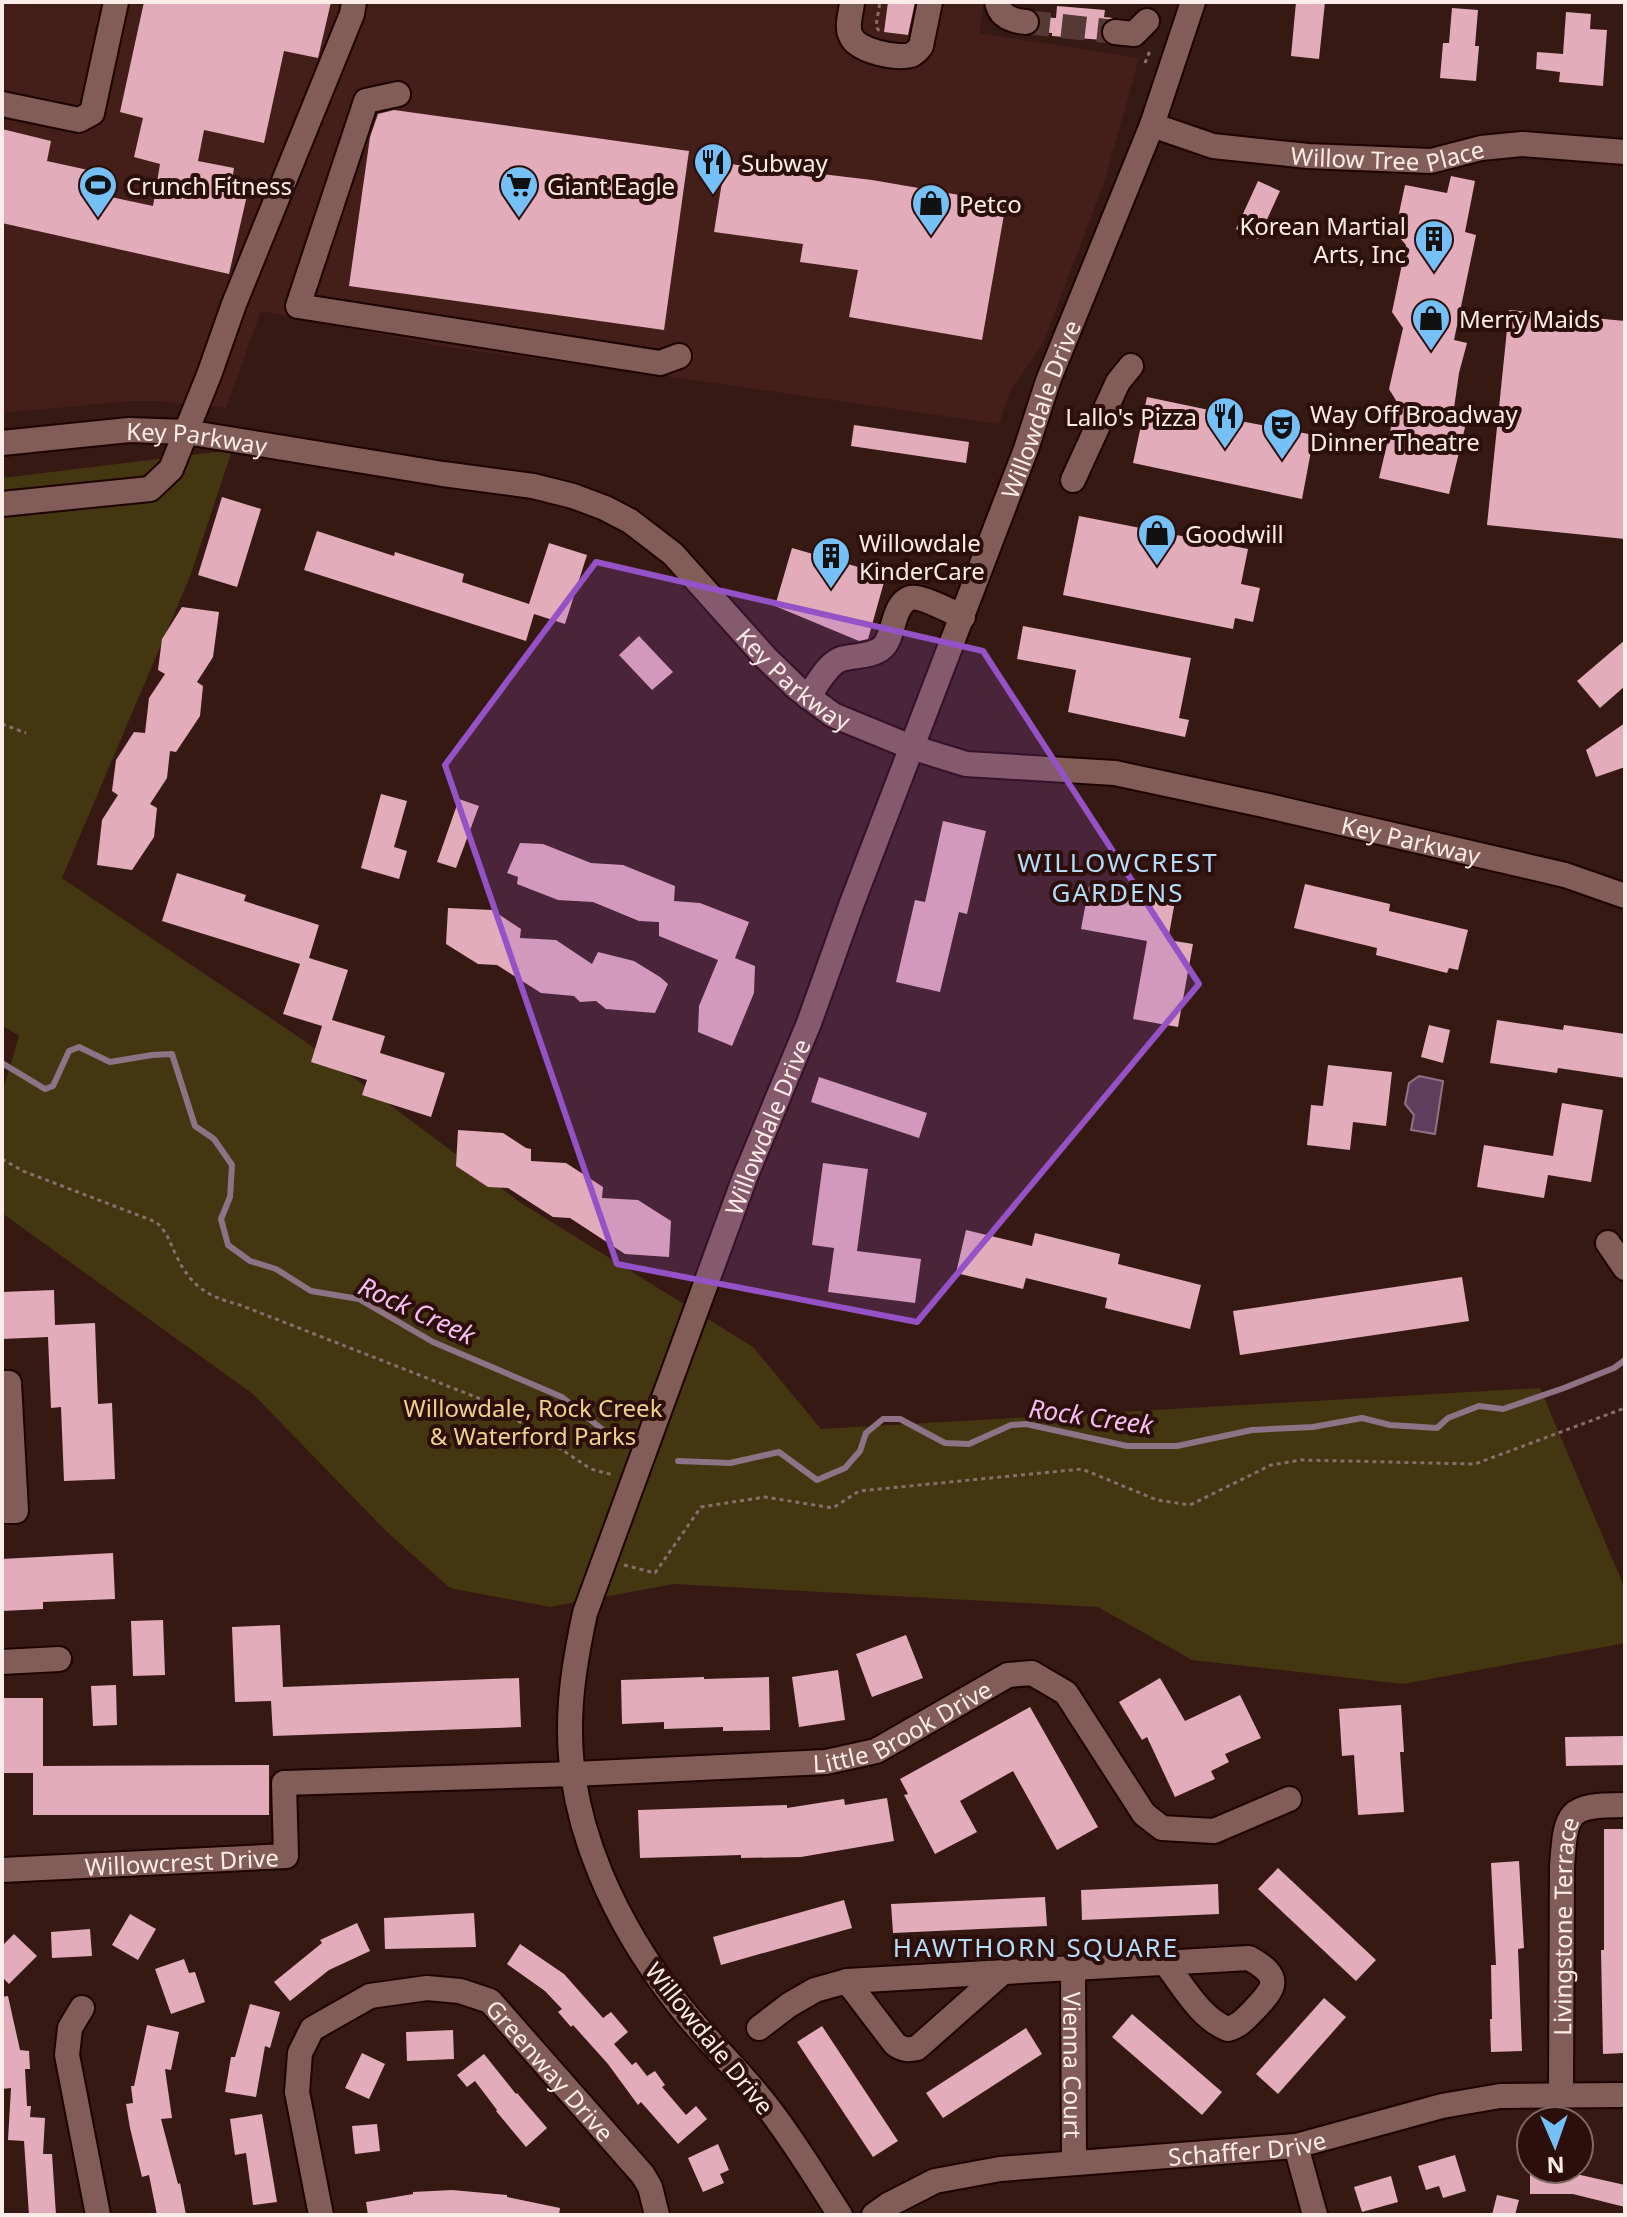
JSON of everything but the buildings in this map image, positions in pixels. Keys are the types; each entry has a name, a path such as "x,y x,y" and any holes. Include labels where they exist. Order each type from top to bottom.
{"street":[{"path":"2,104 79,120 92,113 116,2"},
{"path":"2,504 150,489 171,469 234,304 352,14 354,2"},
{"path":"852,2 850,36 862,48 880,43 907,56 921,46 930,2"},
{"path":"997,2 998,9 1013,21 1026,22"},
{"name":"Willowdale Drive","path":"840,2215 766,2105 678,2005 641,1953 604,1884 585,1832 574,1774 570,1730 572,1687 585,1613 745,1177 809,1023 1026,449 1048,381 1152,125 1193,2"},
{"path":"1115,32 1150,32"},
{"path":"398,94 366,101 298,306 660,363 679,356"},
{"name":"Willow Tree Place","path":"1152,125 1213,146 1308,156 1431,161 1481,148 1522,144 1625,152"},
{"path":"1073,480 1118,382 1131,366"},
{"name":"Key Parkway","path":"2,443 129,430 186,432 533,486 573,496 630,521 673,554 766,658 808,697 833,715 911,747 966,764 1115,773 1565,875 1625,896"},
{"path":"808,697 833,664 841,659 878,651 886,645 900,606 908,599 917,598 963,617"},
{"path":"1608,1243 1625,1268"},
{"path":"2,1383 9,1383 8,1449 16,1511 2,1511"},
{"path":"2,1662 59,1659"},
{"name":"Little Brook Drive","path":"574,1774 826,1762 876,1751 1008,1675 1032,1673 1066,1693 1144,1814 1162,1828 1214,1831 1289,1799"},
{"name":"Willowcrest Drive","path":"2,1870 286,1856 284,1783 574,1774"},
{"name":"Livingstone Terrace","path":"1561,2094 1564,1830 1571,1816 1581,1809 1596,1805 1625,1805"},
{"name":"Vienna Court","path":"759,2028 815,1990 847,1981 1166,1964"},
{"name":"Vienna Court","path":"1073,1969 1074,2163"},
{"path":"847,1981 895,2044 909,2050 917,2048 1003,1972"},
{"name":"Greenway Drive","path":"321,2215 297,2092 300,2053 312,2029 370,1996 427,1988 460,1991 490,2001 643,2175 650,2187 657,2215"},
{"path":"82,2008 70,2028 67,2055 98,2215"},
{"name":"Schaffer Drive","path":"874,2215 935,2181 1000,2169 1296,2146 1442,2106 1500,2096 1625,2095"},
{"path":"1296,2146 1315,2215"}],"path":[{"path":"880,2 876,26 880,43"},
{"path":"1145,63 1150,32"},
{"path":"2,724 26,733"},
{"path":"2,1159 23,1171 156,1222 166,1231 190,1281 214,1298 240,1305 491,1403 591,1469 635,1481"},
{"path":"605,1560 655,1573 701,1507 765,1497 833,1508 859,1491 1082,1469 1157,1500 1190,1505 1271,1465 1301,1460 1475,1464 1625,1408"}],"highlighted area":[{"path":"596,562 983,651 1199,984 917,1322 617,1264 445,765"}],"shaded area":[{"path":"2,2 984,2 979,33 1139,58 1106,177 1043,344 1010,391 999,424 445,347 261,311 226,408 131,401 2,413"},
{"path":"1419,1076 1443,1081 1435,1134 1411,1130 1414,1115 1405,1104 1409,1083"}],"green space":[{"name":"Willowdale, Rock Creek & Waterford Parks","path":"232,450 191,574 62,878 306,1042 521,1203 753,1347 821,1429 1540,1388 1625,1589 1625,1643 1403,1684 1192,1660 1098,1607 674,1584 550,1607 450,1588 386,1531 253,1394 2,1213 2,1094 19,1036 2,1025 2,478"}],"waterway":[{"name":"Rock Creek","path":"2,1063 45,1089 53,1086 69,1051 79,1047 110,1062 172,1054 195,1126 214,1139 232,1165 230,1197 221,1219 228,1245 250,1261 276,1269 311,1291 359,1299 433,1342 562,1397 613,1438"},
{"name":"Rock Creek","path":"678,1461 730,1463 779,1452 817,1480 845,1468 860,1451 866,1433 883,1419 900,1419 945,1443 969,1444 1011,1425 1026,1424 1127,1446 1177,1446 1252,1430 1313,1427 1362,1418 1390,1425 1437,1428 1448,1418 1479,1406 1503,1409 1614,1368 1625,1360"}],"tunnel":[{"path":"1026,22 1115,32"}],"place":[{"name":"Subway","path":"713,196"},
{"name":"Crunch Fitness","path":"98,219"},
{"name":"Giant Eagle","path":"519,219"},
{"name":"Petco","path":"931,237"},
{"name":"Korean Martial Arts, Inc","path":"1434,273"},
{"name":"Merry Maids","path":"1431,352"},
{"name":"Lallo's Pizza","path":"1225,450"},
{"name":"Way Off Broadway Dinner Theatre","path":"1282,461"},
{"name":"Goodwill","path":"1157,567"},
{"name":"Willowdale KinderCare","path":"831,590"}],"district":[{"name":"WILLOWCREST GARDENS","path":"1118,877"},
{"name":"HAWTHORN SQUARE","path":"1036,1947"}]}
